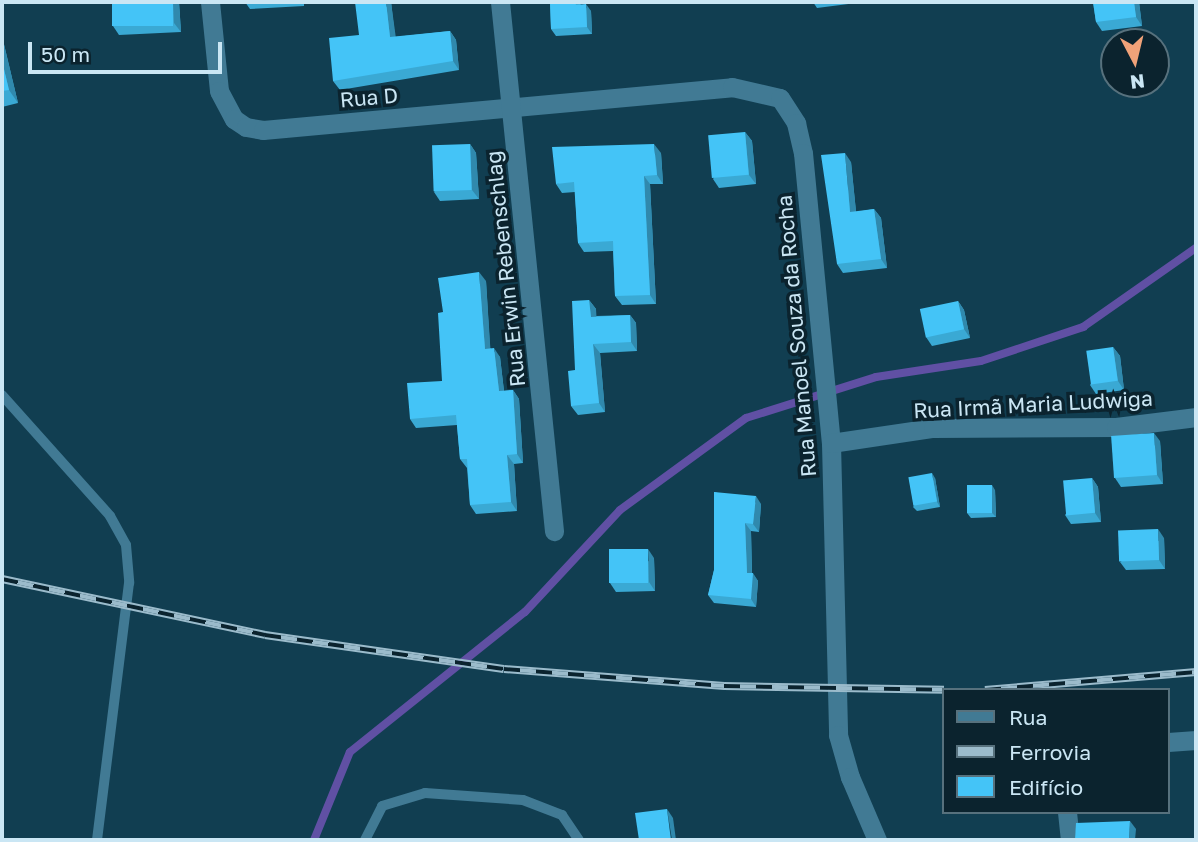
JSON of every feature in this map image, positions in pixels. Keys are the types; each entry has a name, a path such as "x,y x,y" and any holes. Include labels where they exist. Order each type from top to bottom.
{"street":[{"name":"Rua D","path":"209,2 219,92 234,119 263,130 511,107"},
{"name":"Rua Erwin Rebenschlag","path":"500,2 554,531"},
{"name":"Rua Manoel Souza da Rocha","path":"511,107 732,87 780,98 796,123 803,153 831,443 838,735 850,777 877,840"},
{"name":"Rua Irmã Maria Ludwiga","path":"831,443 933,428 1116,427 1196,417"},
{"path":"1170,742 1196,740"},
{"path":"1067,814 1070,840"}],"lane":[{"path":"2,395 110,516 126,545 129,583 117,653 97,840"},
{"path":"365,840 382,806 425,793 523,800 562,815 579,840"}],"building":[{"path":"112,2 173,2 173,26 112,26"},
{"path":"355,2 386,2 390,37 450,31 453,61 333,81 329,38 359,35"},
{"path":"550,2 586,4 587,27 551,29"},
{"path":"1093,2 1134,2 1136,17 1096,22"},
{"path":"2,61 9,90 2,91"},
{"path":"745,132 749,175 712,178 708,135"},
{"path":"470,144 472,190 434,191 432,145"},
{"path":"654,144 657,175 644,176 650,295 615,296 613,241 578,243 574,182 556,184 552,147"},
{"path":"845,153 850,212 874,209 881,259 837,264 821,155"},
{"path":"479,272 485,349 494,348 499,391 513,390 517,454 507,455 511,502 470,505 467,459 460,459 456,415 410,419 407,383 442,381 438,313 443,312 438,278"},
{"path":"589,300 591,317 630,315 631,342 593,344 599,403 571,406 568,371 575,370 572,301"},
{"path":"958,301 964,329 926,337 920,309"},
{"path":"1113,347 1118,381 1091,384 1086,351"},
{"path":"1154,433 1157,475 1114,478 1111,436"},
{"path":"932,473 937,502 913,506 908,477"},
{"path":"1092,478 1095,513 1066,515 1063,481"},
{"path":"967,485 992,485 992,513 967,513"},
{"path":"714,492 756,496 753,524 745,523 747,573 753,573 751,599 708,595 714,570"},
{"path":"1158,529 1159,560 1119,561 1118,530"},
{"path":"609,549 648,549 648,583 609,583"},
{"path":"667,809 671,840 639,840 635,813"},
{"path":"1130,821 1129,840 1075,840 1076,823"}],"waterway":[{"path":"314,840 350,752 525,612 620,510 746,418 876,377 981,361 1083,327 1196,248"}],"railway":[{"path":"2,579 265,635 504,669 724,686 942,690"},
{"path":"1008,688 1196,672"}]}
